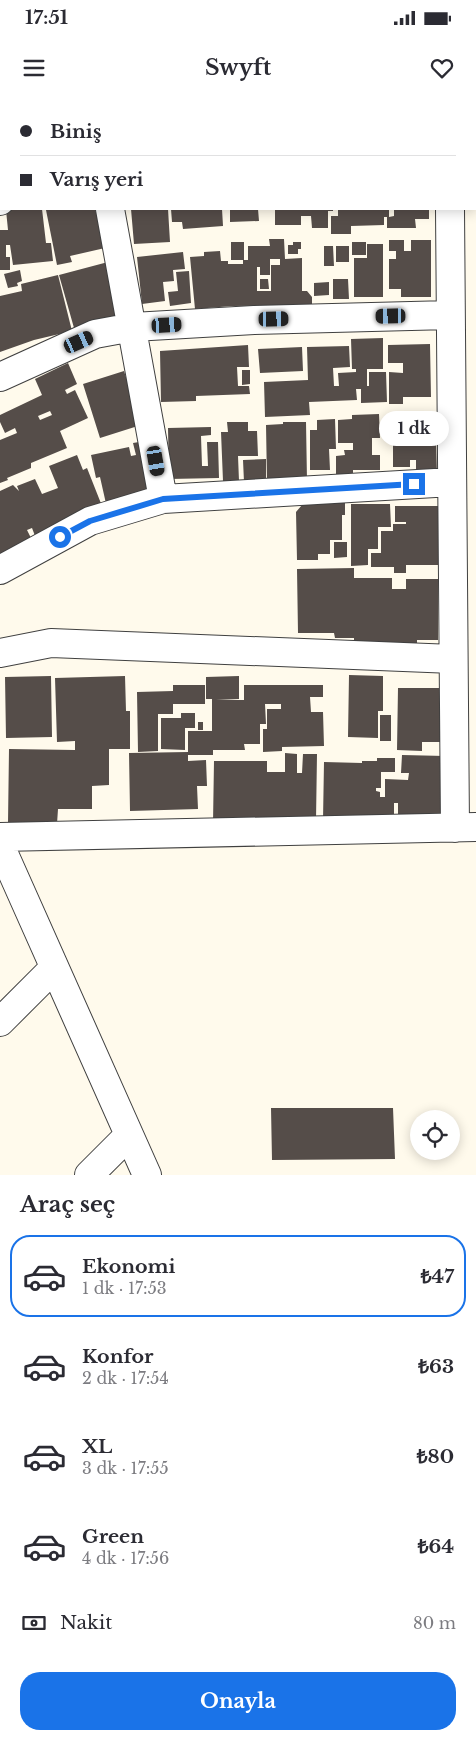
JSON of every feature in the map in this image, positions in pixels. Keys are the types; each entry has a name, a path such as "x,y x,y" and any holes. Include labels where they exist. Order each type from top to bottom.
{"street":[{"path":"110,210 163,499"},
{"path":"0,837 466,828 453,659 450,210"},
{"path":"0,377 95,334 133,327 254,320 450,315"},
{"path":"0,570 90,521 163,499 452,482"},
{"path":"0,654 51,643 453,659"},
{"path":"0,845 147,1175"},
{"path":"0,1022 54,968"},
{"path":"89,1175 129,1136"}],"building":[{"path":"6,210 42,210 46,243 51,243 53,261 13,265 10,245 6,245 6,257 10,257 10,270 0,270 0,230 8,230"},
{"path":"46,210 95,210 105,248 70,256 72,262 57,265"},
{"path":"131,210 168,210 170,242 134,244"},
{"path":"171,210 222,210 223,226 183,229 182,222 172,222"},
{"path":"230,210 258,210 259,221 230,222"},
{"path":"275,210 333,210 328,211 328,228 312,228 311,216 301,216 301,225 275,225"},
{"path":"338,210 389,210 389,217 394,216 394,210 429,210 429,219 415,219 416,228 387,228 387,217 384,217 384,225 351,226 351,234 331,234 331,216 338,216"},
{"path":"269,239 284,239 285,259 302,258 302,291 307,291 312,297 312,305 232,306 195,309 190,257 204,256 204,252 220,251 221,261 228,261 228,264 243,264 243,260 248,260 248,246 270,246","holes":["270,259 280,259 280,265 271,265 271,291 257,291 257,267 260,267 260,275 270,275"]},
{"path":"389,240 404,240 404,251 411,251 411,240 431,240 431,297 401,297 401,289 389,289 389,259 396,259 396,251 389,251"},
{"path":"231,242 244,242 244,260 231,260"},
{"path":"293,242 301,242 301,249 298,249 298,254 288,254 288,245 293,245"},
{"path":"352,242 366,242 366,255 352,255"},
{"path":"367,244 383,244 383,297 354,297 354,258 367,258"},
{"path":"324,246 333,246 334,266 324,266"},
{"path":"336,246 349,246 349,262 336,262"},
{"path":"183,252 185,269 173,270 174,281 163,282 165,301 142,304 137,257"},
{"path":"108,262 124,322 76,335 59,275"},
{"path":"20,270 22,281 17,283 18,286 8,288 4,274"},
{"path":"189,271 191,303 170,306 168,292 178,291 176,272"},
{"path":"58,275 72,331 34,340 0,352 0,296 22,291 21,284"},
{"path":"260,279 268,279 269,289 260,289"},
{"path":"333,279 348,279 349,299 333,299"},
{"path":"329,282 329,295 314,296 314,283"},
{"path":"383,338 383,369 367,369 367,386 369,386 369,372 386,372 387,402 361,403 361,389 356,389 357,400 309,402 310,415 265,417 264,382 308,380 307,347 349,346 350,367 333,368 334,386 339,386 338,373 356,372 356,369 352,369 351,339"},
{"path":"430,344 431,397 403,397 403,404 389,404 389,372 403,373 403,363 388,363 388,345"},
{"path":"248,345 249,367 237,367 238,386 249,386 250,394 196,396 196,401 161,402 160,351"},
{"path":"302,347 303,371 260,373 258,349"},
{"path":"68,363 77,384 65,390 67,394 75,390 88,418 60,431 67,448 31,463 31,468 0,483 0,440 17,433 15,428 5,433 0,422 0,415 42,395 35,379","holes":["50,411 52,415 40,420 38,416"]},
{"path":"242,370 250,370 250,384 242,385"},
{"path":"124,371 141,425 100,438 83,384"},
{"path":"379,414 380,438 372,438 372,455 380,455 380,470 353,470 353,480 336,480 336,456 345,455 344,450 353,450 353,443 338,443 338,420 352,419 352,415"},
{"path":"335,419 336,449 329,449 330,470 310,470 310,430 317,430 317,420"},
{"path":"227,422 248,422 248,431 257,431 258,456 238,456 239,481 223,481 221,432 228,432"},
{"path":"283,422 306,422 307,481 267,482 266,425 283,424"},
{"path":"393,426 416,426 416,439 436,439 437,475 416,476 416,460 410,460 410,467 393,467"},
{"path":"211,427 211,435 201,436 202,466 208,466 207,442 218,442 219,478 169,479 168,428"},
{"path":"139,442 151,499 107,508 100,477 96,478 91,455 129,447 131,456 136,455 133,443"},
{"path":"77,455 83,470 87,468 102,506 37,541 32,528 27,530 32,540 0,554 0,491 13,485 19,491 17,486 35,479 42,494 58,488 49,466"},
{"path":"266,459 266,481 244,482 243,460"},
{"path":"308,498 345,498 345,515 342,515 342,540 330,540 330,554 318,554 318,560 297,560 296,512"},
{"path":"351,504 390,504 391,527 378,527 378,549 368,549 368,565 351,566"},
{"path":"395,506 438,506 438,565 406,565 406,573 394,573 394,567 371,567 371,553 381,553 381,531 393,531 393,524 406,524 406,522 395,522"},
{"path":"334,542 347,542 347,557 334,558"},
{"path":"354,568 354,578 392,578 392,589 406,589 406,579 438,579 438,640 417,640 417,646 354,647 354,638 335,638 334,633 298,633 297,569"},
{"path":"349,675 383,676 383,711 378,711 378,738 348,737"},
{"path":"51,676 52,737 6,738 5,677"},
{"path":"125,676 126,711 130,711 130,749 109,749 109,785 92,786 92,809 58,809 57,824 8,823 9,749 75,750 75,741 57,742 55,678"},
{"path":"239,676 239,699 216,700 244,700 244,685 323,685 323,697 310,697 311,712 323,712 324,746 282,747 282,751 263,752 263,729 267,729 267,709 281,709 281,704 265,704 266,724 260,724 260,744 244,744 245,750 213,750 213,755 188,755 188,761 206,760 207,786 197,786 198,809 130,811 129,753 188,752 188,731 212,731 212,699 206,699 206,677"},
{"path":"173,685 205,685 205,704 173,704 173,714 158,714 158,751 138,752 137,692 173,691"},
{"path":"398,688 441,688 440,742 422,742 422,751 397,750"},
{"path":"181,713 195,713 195,728 185,728 185,750 161,749 161,718 181,718"},
{"path":"380,715 391,715 391,741 380,741"},
{"path":"198,722 203,722 203,730 198,730"},
{"path":"285,753 297,754 297,773 302,773 303,754 317,754 316,821 213,823 214,761 267,761 267,772 285,772"},
{"path":"402,755 445,756 444,817 398,816 398,803 394,803 394,820 323,820 324,762 362,763 362,761 377,761 377,758 395,758 395,772 381,772 381,788 376,788 376,791 380,792 380,797 385,797 385,779 408,780 409,773 401,773"},
{"path":"271,1108 393,1108 395,1159 272,1160"}],"route":[{"path":"60,537 90,521 163,499 414,484"}]}
